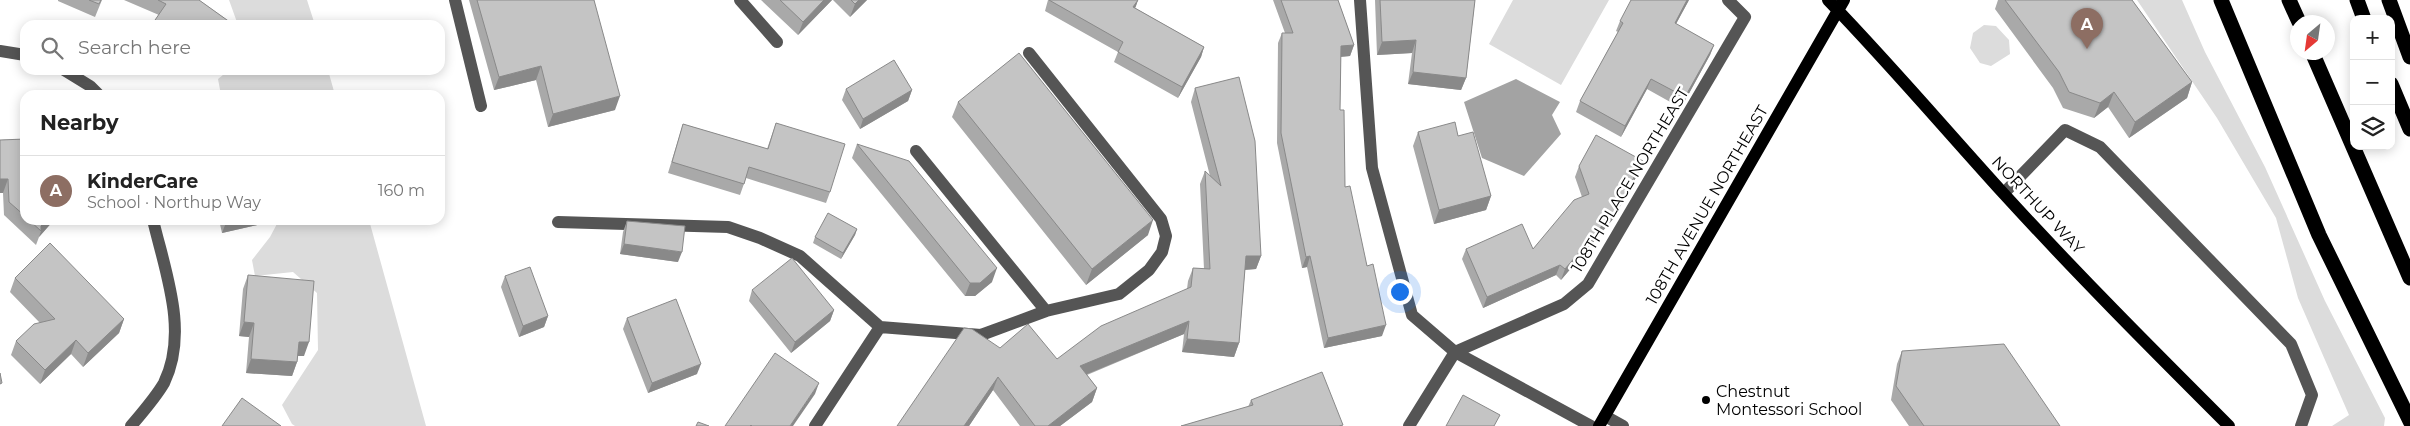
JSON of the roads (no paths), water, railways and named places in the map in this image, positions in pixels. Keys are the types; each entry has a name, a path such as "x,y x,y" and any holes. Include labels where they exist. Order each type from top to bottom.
{"highway":[{"path":"2221,0 2319,235 2410,421"},
{"path":"2289,0 2296,15"},
{"path":"2357,0 2363,15"},
{"path":"2389,0 2410,57"},
{"path":"2315,60 2410,278"},
{"path":"2395,93 2410,129"}],"main road":[{"name":"NORTHUP WAY","path":"1828,0 1840,5 2004,194 2090,286 2229,426"},
{"name":"108TH AVENUE NORTHEAST","path":"1602,421 1840,5"}],"street":[{"path":"455,0 481,106"},
{"path":"740,0 777,42"},
{"path":"1360,0 1372,168 1412,315 1455,352 1591,426"},
{"name":"108TH PLACE NORTHEAST","path":"1455,352 1564,304 1588,284 1745,17 1728,0"},
{"path":"0,51 20,54"},
{"path":"558,222 728,227 760,238 800,256 880,327 981,336 1046,311 1120,294 1150,270 1162,252 1166,236 1162,219 1029,53"},
{"path":"72,75 94,90"},
{"path":"2004,194 2065,130 2100,147 2291,344 2312,395 2301,426"},
{"path":"916,151 1046,311"},
{"path":"131,426 163,383 174,351 174,308 154,225"},
{"path":"815,426 880,327"},
{"path":"1409,426 1455,352"},
{"path":"1602,421 1623,426"}],"place":[{"name":"KinderCare","path":"2087,49"},
{"name":"Chestnut Montessori School","path":"1706,400"}]}
